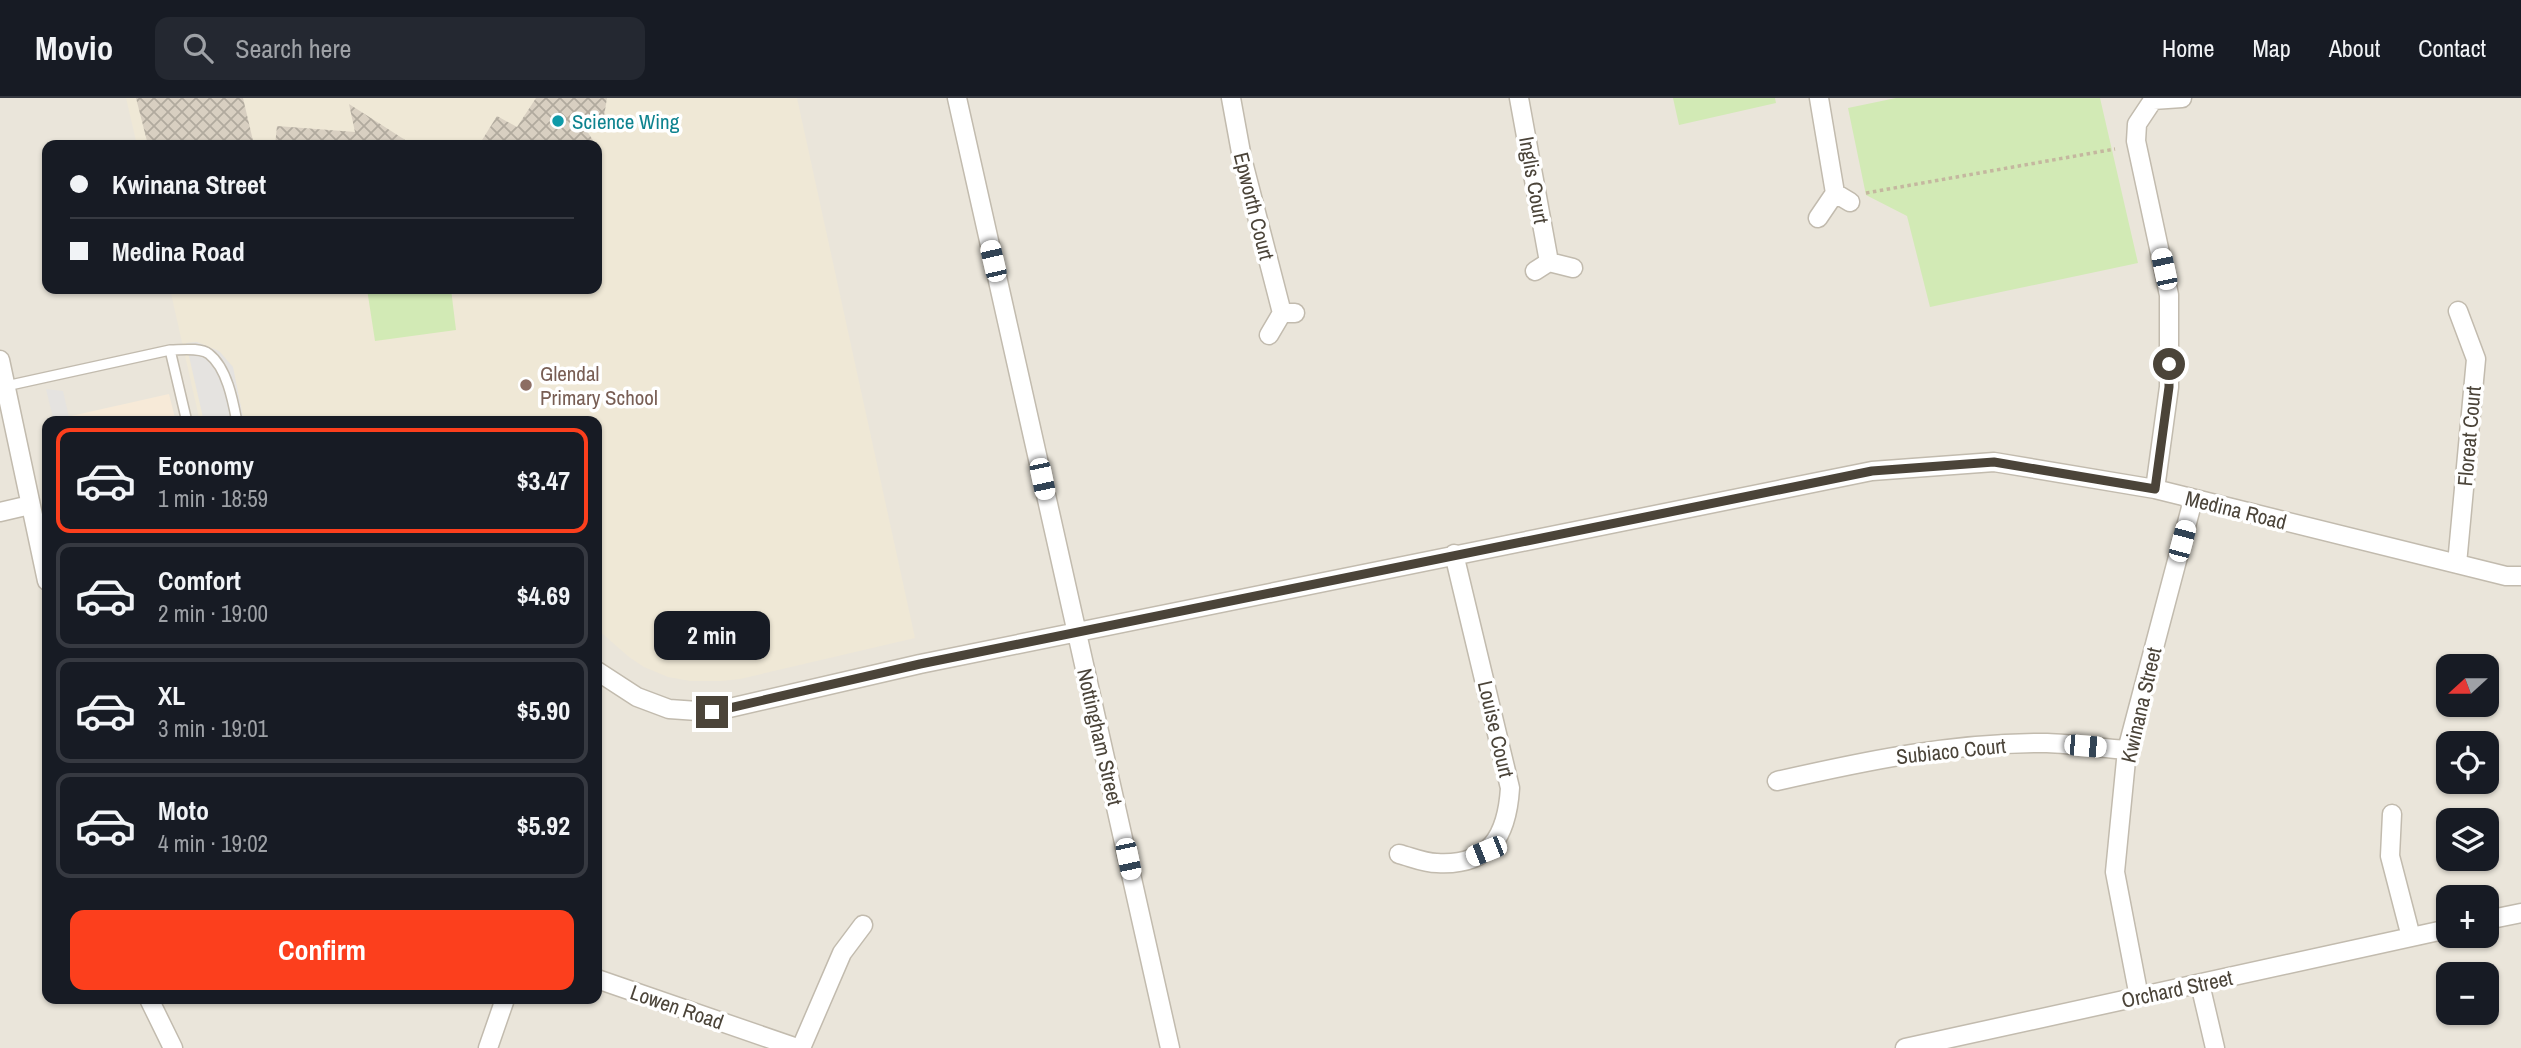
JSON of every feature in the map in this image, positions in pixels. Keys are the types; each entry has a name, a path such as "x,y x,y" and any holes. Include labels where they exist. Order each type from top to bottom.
{"street":[{"name":"Nottingham Street","path":"957,98 1170,1048"},
{"name":"Epworth Court","path":"1231,98 1241,158 1289,313 1269,335"},
{"name":"Inglis Court","path":"1519,98 1542,266 1573,268"},
{"path":"1818,218 1843,198 1819,98"},
{"path":"2155,489 2169,387 2169,295 2136,141 2137,124 2151,99 2182,98"},
{"name":"Floreat Court","path":"2457,564 2476,359 2458,311"},
{"path":"0,360 42,559"},
{"name":"Medina Road","path":"602,674 637,697 669,709 712,712 920,664 1872,471 1994,462 2155,489 2505,576 2521,576"},
{"name":"Kwinana Street","path":"2139,997 2115,872 2127,750 2193,499"},
{"path":"0,512 30,505"},
{"name":"Louise Court","path":"1399,854 1435,863 1461,862 1486,851 1500,836 1508,814 1510,788 1454,554"},
{"name":"Subiaco Court","path":"1777,781 1871,760 1946,749 2046,743 2127,750"},
{"path":"2392,814 2390,856 2411,937"},
{"path":"2499,918 2521,913"},
{"path":"799,1048 842,953 863,925"},
{"name":"Orchard Street","path":"1905,1048 2436,932"},
{"name":"Lowen Road","path":"602,981 799,1048"},
{"path":"2200,984 2215,1048"},
{"path":"151,1004 173,1048"},
{"path":"488,1048 503,1004"}],"lane":[{"path":"6,386 170,350 196,350 209,354 228,381 236,416"},
{"path":"170,350 186,416"}],"path":[{"path":"1843,198 1868,205 1866,191 2115,149"}],"shaded area":[{"path":"0,98 2521,98 2521,1048 0,1048"},
{"name":"Glendal Primary School","path":"126,98 797,98 915,638 740,679 721,681 690,681 668,677 629,657 602,633 602,416 199,416 171,294 602,294 602,140 136,140"},
{"path":"197,342 219,351 233,367 243,416 203,416 186,343"},
{"path":"46,389 63,391 69,416 53,416"},
{"path":"169,394 174,416 71,416"}],"green space":[{"path":"1673,98 1775,98 1776,103 1679,125"},
{"path":"1896,98 2100,98 2138,263 1930,307 1907,216 1866,195 1848,108"},
{"path":"368,294 452,294 456,330 375,341"}],"building":[{"path":"136,98 243,98 253,140 147,140"},
{"name":"Science Wing","path":"536,98 607,98 604,116 585,128 593,140 482,140 497,116 517,127"},
{"path":"349,104 405,140 276,140 277,126 355,132"}],"place":[{"name":"Science Wing","path":"558,121"},
{"name":"Glendal Primary School","path":"526,385"}],"route":[{"path":"712,712 920,664 1872,471 1994,462 2155,489 2169,387 2169,364"}]}
